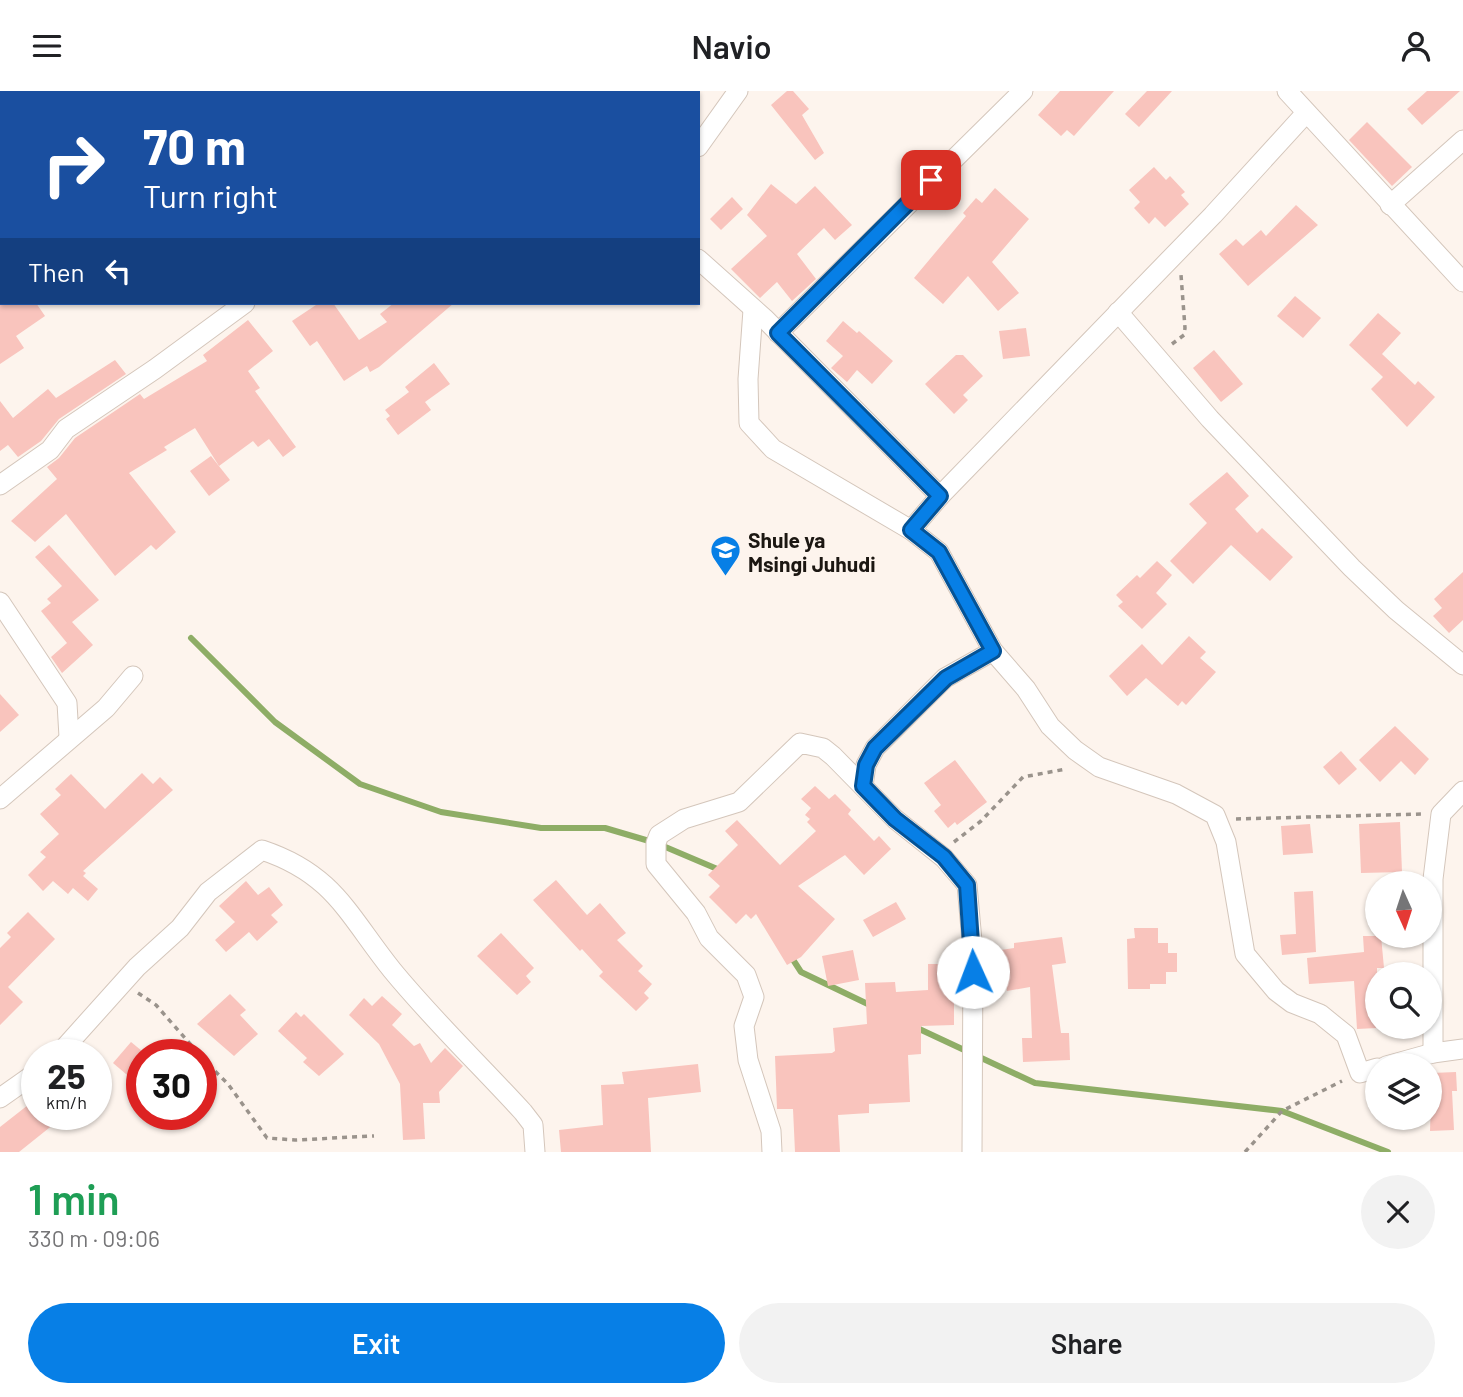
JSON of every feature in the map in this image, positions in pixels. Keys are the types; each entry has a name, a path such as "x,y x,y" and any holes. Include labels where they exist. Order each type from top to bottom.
{"street":[{"path":"700,144 738,91"},
{"path":"778,333 1023,91"},
{"path":"1287,91 1463,282"},
{"path":"911,530 940,496 1178,248 1213,215 1306,113"},
{"path":"1390,205 1463,140"},
{"path":"700,261 778,333 940,496"},
{"path":"0,485 50,450 66,429 155,369 242,305"},
{"path":"753,310 748,379 749,423 773,449 911,530 939,552 993,651 1026,689 1050,726 1099,767 1176,794 1215,815 1226,842 1245,954 1276,991 1292,1003 1320,1014 1346,1035 1365,1064"},
{"path":"1118,312 1210,419 1352,568 1396,610 1463,665"},
{"path":"0,602 67,703 69,737"},
{"path":"863,786 866,765 875,748 946,678 993,651"},
{"path":"0,799 106,708 133,675"},
{"path":"772,1152 771,1131 748,1060 744,1026 754,997 746,975 709,938 696,913 656,864 656,843 672,825 739,802 800,743 823,748 833,756 895,819 960,874 970,898 974,1013 972,1152"},
{"path":"833,756 875,748"},
{"path":"1463,791 1441,814 1433,879 1433,1053 1463,1049"},
{"path":"72,1039 123,983 180,928 208,892 261,850 292,860 313,873 340,900 392,970 523,1112 533,1125 535,1152"},
{"path":"0,1098 21,1083"}],"path":[{"path":"1151,348 1178,342 1184,335 1178,248"},
{"path":"938,853 981,821 1023,777 1046,771 1099,767"},
{"path":"1215,815 1256,820 1352,814 1441,814"},
{"path":"123,983 156,1005 186,1039"},
{"path":"1245,1152 1282,1111 1365,1072"},
{"path":"217,1073 267,1138 295,1140 374,1136"}],"building":[{"path":"787,91 793,91 809,109 802,115 824,153 815,160 771,105"},
{"path":"1060,91 1114,91 1074,136 1067,130 1061,136 1038,115"},
{"path":"1147,91 1172,91 1139,127 1125,114"},
{"path":"1427,91 1460,91 1422,125 1407,109"},
{"path":"1367,122 1412,167 1392,186 1349,140"},
{"path":"1154,167 1166,180 1170,176 1185,192 1181,195 1189,204 1165,227 1155,217 1149,224 1134,208 1140,202 1129,190"},
{"path":"771,184 796,204 815,186 852,225 835,240 824,228 797,254 816,279 792,301 777,282 760,298 731,269 767,236 747,215"},
{"path":"995,188 1029,219 992,262 1019,293 998,311 968,276 943,304 914,278 966,216 963,213 976,198 982,203"},
{"path":"732,197 743,209 721,230 710,219"},
{"path":"1296,205 1318,225 1248,286 1219,254 1236,239 1243,246 1261,230 1266,236"},
{"path":"1295,296 1321,318 1303,338 1277,316"},
{"path":"0,305 37,305 45,316 16,336 24,348 0,364"},
{"path":"316,305 334,305 359,340 387,322 380,314 391,305 452,305 379,367 370,372 367,366 344,381 317,341 310,346 292,321"},
{"path":"1378,313 1401,333 1382,354 1415,385 1418,381 1435,397 1407,427 1371,389 1383,377 1349,345"},
{"path":"248,320 273,351 248,371 260,388 255,391 296,447 283,457 269,439 258,447 253,441 219,466 195,428 164,447 167,450 129,473 176,532 156,550 151,545 115,576 66,514 35,542 11,521 57,479 47,467 59,458 75,438 140,394 144,399 207,361 203,355"},
{"path":"843,321 857,333 859,331 893,361 872,384 857,370 847,382 831,368 843,356 826,341"},
{"path":"1026,328 1030,356 1003,359 999,331"},
{"path":"1214,350 1243,384 1221,402 1193,368"},
{"path":"956,355 963,355 983,376 963,395 968,400 954,414 925,384"},
{"path":"115,360 126,374 59,419 41,441 18,457 8,445 0,451 0,401 13,418 48,389 56,398"},
{"path":"434,363 450,384 425,402 431,410 398,435 386,419 390,416 385,410 409,392 405,387"},
{"path":"211,456 230,480 209,496 190,471"},
{"path":"1227,472 1249,496 1235,509 1257,533 1262,528 1293,557 1270,581 1231,545 1193,584 1170,561 1207,523 1189,504"},
{"path":"49,545 99,600 72,622 93,645 62,673 51,657 67,643 41,611 51,603 47,599 62,586 35,557"},
{"path":"1157,561 1172,575 1156,593 1167,604 1142,629 1118,606 1123,602 1116,595 1137,575 1140,578"},
{"path":"1463,572 1463,620 1449,633 1433,616 1442,608 1434,599"},
{"path":"1189,636 1206,652 1200,658 1216,672 1186,705 1182,701 1178,706 1146,678 1127,696 1109,676 1142,644 1162,665"},
{"path":"0,694 19,715 0,732"},
{"path":"1395,726 1429,759 1415,775 1401,761 1380,782 1359,760"},
{"path":"1341,751 1357,769 1339,785 1323,767"},
{"path":"955,760 987,802 957,825 955,822 948,828 934,811 941,805 924,783"},
{"path":"142,773 153,784 160,777 173,790 83,871 86,873 83,876 98,889 88,901 73,888 68,894 53,881 43,891 28,875 46,857 40,852 59,834 40,814 61,795 55,789 71,774 105,809"},
{"path":"815,786 829,799 835,794 851,810 848,814 874,841 879,836 891,849 864,875 845,855 798,886 835,919 801,957 787,965 756,914 751,919 746,914 736,924 709,897 720,886 708,875 738,845 725,831 737,820 780,865 816,831 807,822 810,819 805,815 811,808 801,799"},
{"path":"1400,822 1402,871 1361,873 1359,824"},
{"path":"1310,824 1313,853 1283,855 1281,826"},
{"path":"556,880 587,915 600,903 626,933 617,940 643,966 638,971 652,984 644,993 649,998 636,1011 599,976 603,972 533,900"},
{"path":"246,881 258,895 269,887 283,905 271,915 278,922 257,941 249,932 226,952 215,940 235,922 219,906"},
{"path":"1313,891 1316,952 1282,955 1280,935 1296,934 1294,892"},
{"path":"896,902 906,919 873,937 863,920"},
{"path":"28,912 55,939 8,987 23,1002 0,1025 0,948 11,937 7,933"},
{"path":"1134,928 1158,928 1158,943 1168,943 1168,953 1177,953 1177,972 1166,972 1166,984 1150,984 1150,989 1128,989 1127,939 1135,938"},
{"path":"501,933 534,968 526,976 531,982 517,995 477,956"},
{"path":"1365,936 1365,949 1382,949 1383,962 1365,962 1365,1029 1357,1029 1354,981 1309,984 1307,958 1364,952"},
{"path":"1062,937 1066,963 1052,965 1061,1033 1069,1033 1070,1060 1023,1062 1022,1038 1032,1038 1030,987 1007,991 1001,950 1014,948 1014,943"},
{"path":"853,950 859,980 828,986 822,956"},
{"path":"928,964 954,964 954,1025 921,1026 921,1054 908,1055 910,1102 869,1104 869,1113 838,1115 840,1152 795,1152 793,1109 777,1109 775,1056 832,1053 835,1051 833,1028 867,1024 865,983 895,982 896,992 928,990"},
{"path":"230,994 246,1010 240,1015 258,1034 234,1056 197,1024"},
{"path":"382,996 402,1014 392,1025 414,1046 420,1043 431,1063 445,1048 463,1066 439,1092 440,1103 423,1103 425,1139 403,1140 400,1084 379,1044 349,1015 364,998 372,1006"},
{"path":"296,1012 301,1017 304,1014 344,1054 319,1076 303,1062 307,1058 278,1031"},
{"path":"126,1048 126,1074 113,1063"},
{"path":"698,1064 701,1092 648,1098 651,1152 561,1152 559,1130 603,1125 601,1085 624,1084 622,1072"},
{"path":"1456,1072 1457,1091 1452,1091 1454,1130 1430,1131 1442,1130 1442,1073"},
{"path":"21,1111 21,1130 46,1130 19,1152 0,1152 0,1127"}],"waterway":[{"path":"191,638 275,722 360,784 441,812 541,828 605,828 656,843 722,871"},
{"path":"790,955 801,972 874,1007"},
{"path":"915,1027 1035,1083 1282,1111 1388,1152"}],"place":[{"name":"Shule ya Msingi Juhudi","path":"725,578"}],"route":[{"path":"931,180 778,333 940,496 911,530 939,552 993,651 946,678 875,748 866,765 863,786 895,819 944,857 967,885 973,972"}]}
